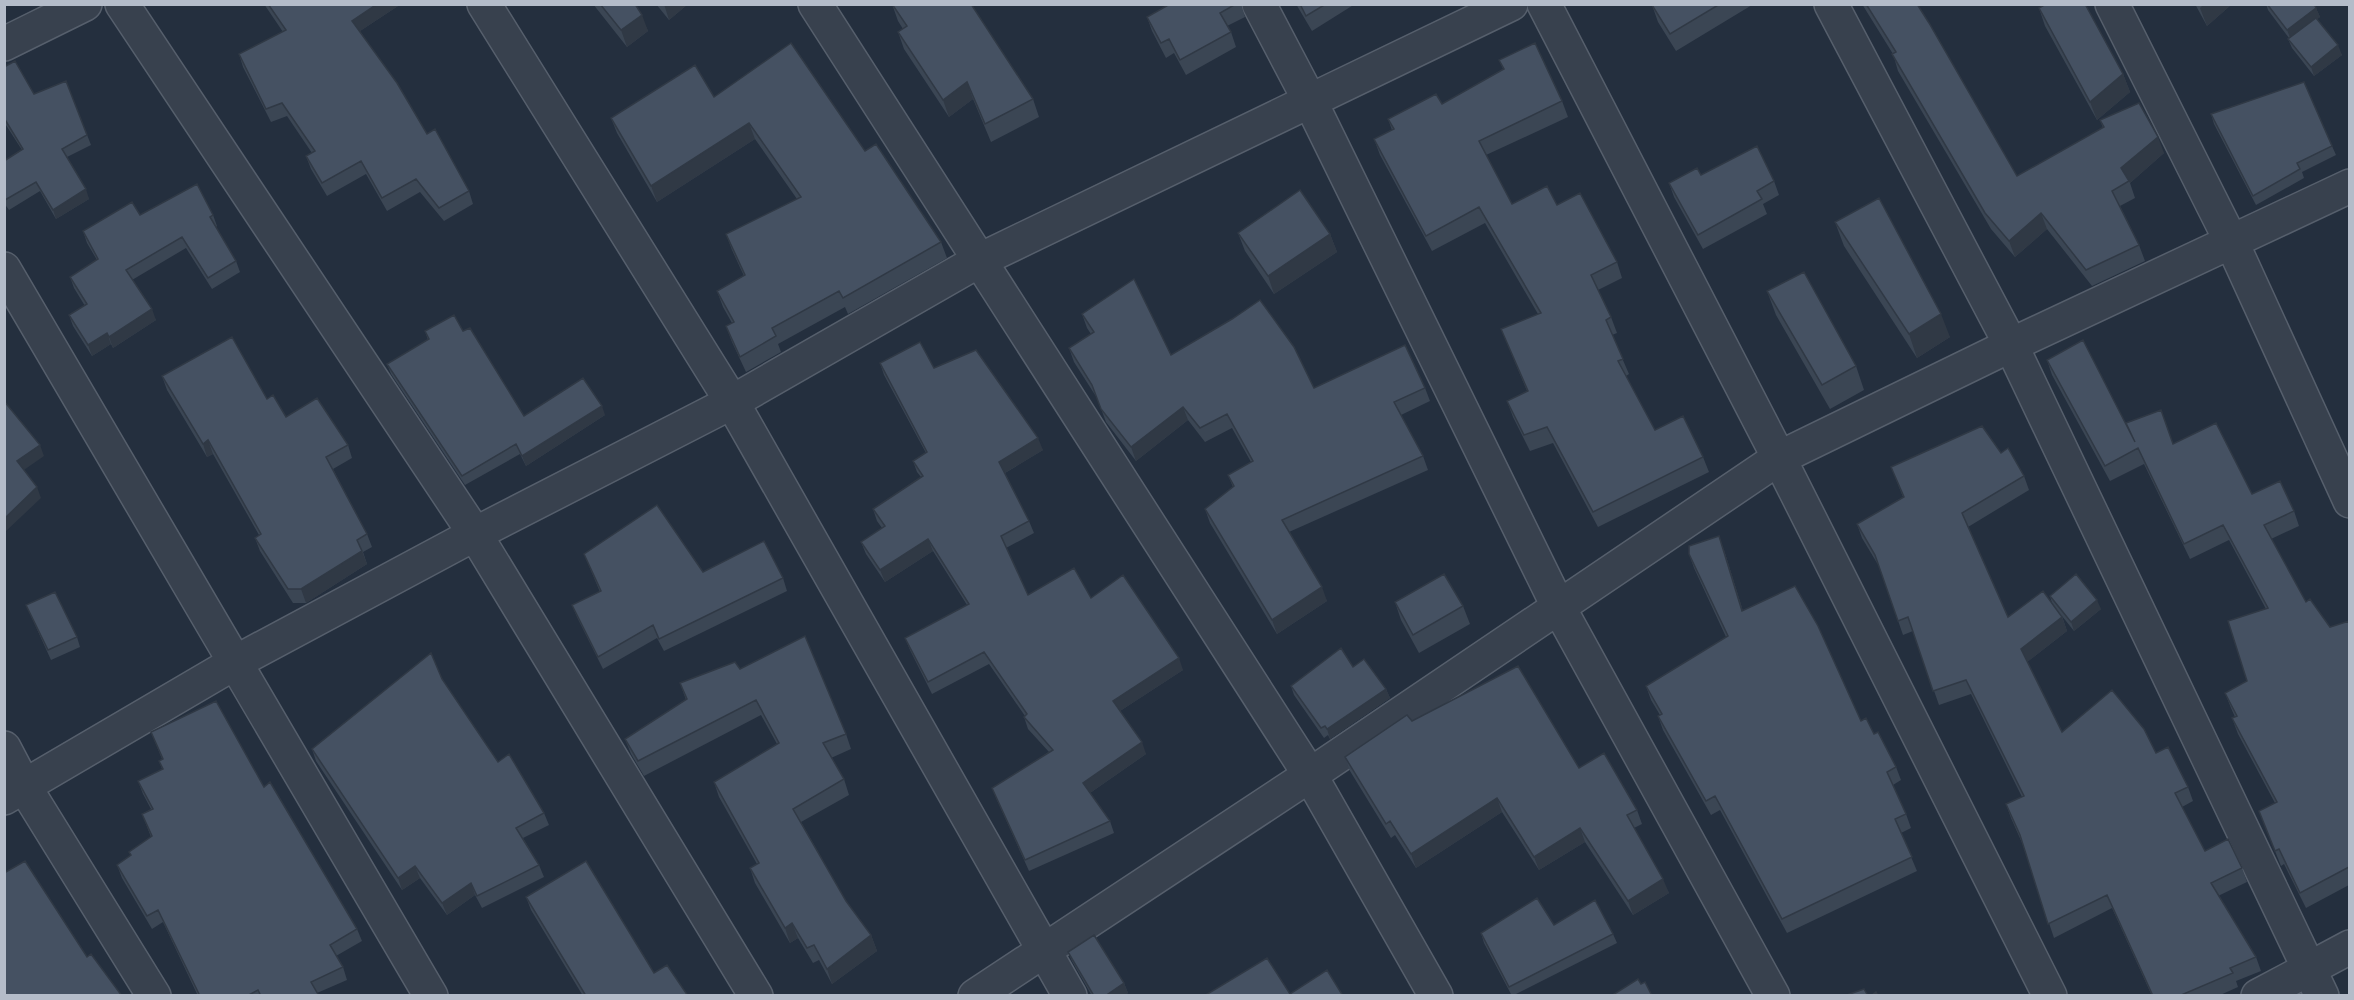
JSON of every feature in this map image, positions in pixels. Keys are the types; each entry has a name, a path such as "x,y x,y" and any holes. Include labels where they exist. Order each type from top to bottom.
{"street":[{"path":"4,44 85,4"},
{"path":"122,4 475,534 756,996"},
{"path":"484,4 732,402 1070,996"},
{"path":"815,4 1310,775 1436,996"},
{"path":"1259,4 1311,103 1558,606 1773,996"},
{"path":"14,792 236,662 475,534 732,402 980,260 1311,103 1511,4"},
{"path":"1544,4 1779,458 2050,996"},
{"path":"1831,4 2011,345 2316,982"},
{"path":"2112,4 2232,243 2349,501"},
{"path":"975,996 1044,948 1310,775 1779,458 2011,345 2349,186"},
{"path":"4,269 431,996"},
{"path":"4,748 14,792 154,996"},
{"path":"2258,996 2316,982 2349,947"}],"building":[{"path":"268,4 377,4 352,21 397,83 427,134 435,129 469,191 439,208 416,179 382,198 361,161 322,183 306,156 315,151 282,103 266,109 239,54 286,30"},
{"path":"600,4 635,4 642,15 621,30"},
{"path":"892,4 971,4 1033,99 985,124 967,82 943,100 898,32 907,26"},
{"path":"1170,4 1236,4 1220,13 1231,32 1180,60 1169,39 1161,43 1147,17"},
{"path":"1300,4 1326,4 1306,16"},
{"path":"1720,4 1670,34 1652,5"},
{"path":"1866,4 1917,4 2017,176 2104,127 2100,120 2139,103 2158,137 2121,168 2129,181 2112,191 2139,245 2086,270 2041,213 2009,241 1985,213 1892,54 1896,52"},
{"path":"2046,4 2085,4 2123,74 2090,102 2039,8"},
{"path":"2267,4 2314,4 2316,8 2287,30"},
{"path":"2316,18 2338,45 2311,67 2288,39"},
{"path":"791,43 865,151 876,144 941,242 843,298 839,291 772,328 776,336 740,357 726,326 734,322 717,291 745,275 726,234 801,197 749,123 651,186 611,118 695,65 714,97"},
{"path":"1535,43 1562,101 1479,141 1512,204 1547,186 1557,205 1580,193 1617,262 1591,275 1611,317 1606,320 1623,359 1618,361 1655,430 1683,416 1703,457 1593,512 1547,427 1524,435 1507,401 1528,391 1501,329 1541,313 1479,207 1426,236 1374,139 1394,129 1388,119 1436,94 1442,104 1504,69 1499,60"},
{"path":"15,61 34,94 66,81 87,135 62,149 86,189 53,210 36,182 4,199 4,161 23,149 4,118 4,67"},
{"path":"2304,82 2332,146 2297,163 2300,169 2253,196 2211,114"},
{"path":"1757,146 1774,181 1757,191 1762,199 1698,235 1669,183 1697,168 1701,175"},
{"path":"197,184 213,215 210,217 236,261 208,278 182,237 126,270 152,309 109,337 107,333 88,345 69,315 87,304 70,277 98,259 83,231 132,202 140,215"},
{"path":"1300,190 1330,234 1268,276 1238,233"},
{"path":"1879,198 1941,314 1909,334 1835,222"},
{"path":"1804,272 1856,366 1822,385 1767,291"},
{"path":"1134,279 1171,355 1260,300 1294,347 1314,388 1405,345 1425,388 1394,402 1423,456 1282,520 1322,587 1272,620 1205,509 1234,486 1228,475 1253,461 1227,414 1200,428 1183,407 1131,447 1101,409 1092,385 1069,348 1094,332 1082,314"},
{"path":"454,315 463,331 470,328 524,416 583,378 602,406 522,456 516,444 462,476 387,364 429,339 425,331"},
{"path":"232,337 267,399 273,395 286,417 317,398 348,445 326,457 367,534 357,540 362,551 301,589 288,589 255,538 261,534 208,440 203,444 162,376"},
{"path":"2083,340 2135,442 2126,423 2161,410 2173,444 2216,423 2252,494 2280,481 2294,511 2264,525 2306,602 2310,599 2330,627 2349,621 2349,867 2300,893 2279,849 2275,851 2259,811 2277,802 2232,718 2237,716 2225,693 2247,681 2228,621 2268,608 2223,525 2184,544 2138,448 2105,466 2047,360"},
{"path":"920,342 934,368 976,350 1038,438 999,462 1029,521 1001,536 1028,595 1074,568 1091,598 1123,575 1179,658 1113,701 1142,742 1083,783 1110,821 1025,860 992,788 1053,750 1024,717 1027,714 984,652 928,682 905,638 969,604 928,539 880,570 861,542 885,526 873,509 923,476 913,461 927,452 880,363"},
{"path":"4,401 40,445 17,461 37,487 4,519"},
{"path":"1982,426 2001,453 2008,448 2024,476 1962,513 2008,617 2043,591 2062,617 2021,649 2062,732 2112,690 2144,729 2156,753 2168,747 2188,787 2175,793 2205,851 2228,839 2242,868 2211,883 2256,957 2230,968 2233,973 2179,996 2153,996 2107,895 2048,924 2020,835 2006,804 2024,796 1966,680 1933,691 1908,617 1898,621 1875,555 1857,524 1904,497 1891,467"},
{"path":"657,505 703,572 764,541 783,578 659,639 653,625 598,657 572,605 601,591 584,554"},
{"path":"1719,536 1742,611 1795,586 1818,626 1861,721 1866,718 1874,734 1878,732 1896,767 1887,772 1906,814 1895,819 1912,857 1782,919 1715,796 1706,801 1658,716 1662,714 1646,686 1728,636 1689,554 1689,546"},
{"path":"1444,574 1463,606 1413,635 1395,602"},
{"path":"2076,574 2097,600 2071,622 2050,596"},
{"path":"55,592 77,637 48,650 26,605"},
{"path":"805,636 846,734 823,743 844,779 793,809 846,901 871,935 827,969 814,945 807,948 792,923 785,928 750,868 759,863 714,782 779,743 756,700 638,761 625,739 687,699 680,683 735,662 740,669"},
{"path":"1341,648 1353,667 1364,659 1386,689 1327,729 1325,726 1321,728 1291,686"},
{"path":"431,653 442,679 498,762 509,754 544,813 516,828 539,865 477,896 471,883 442,903 415,866 398,878 312,749"},
{"path":"1518,666 1579,768 1604,753 1637,810 1627,815 1663,879 1628,901 1580,828 1534,857 1497,798 1411,854 1390,821 1386,824 1345,757 1407,715 1412,721"},
{"path":"216,701 264,787 270,782 357,929 330,945 343,967 311,982 319,996 261,996 258,990 247,996 200,996 158,910 147,916 117,865 131,855 129,852 152,836 142,814 153,809 138,781 163,769 159,761 163,759 151,732"},
{"path":"25,861 87,957 91,954 122,996 4,996 4,873"},
{"path":"586,861 654,973 667,965 688,996 586,996 526,897"},
{"path":"1537,898 1554,925 1595,900 1613,934 1509,987 1481,933"},
{"path":"1094,935 1124,983 1105,996 1094,996 1068,952"},
{"path":"1267,958 1290,994 1327,970 1343,996 1204,996"},
{"path":"1638,979 1641,984 1645,982 1652,996 1611,996"},
{"path":"1864,989 1868,996 1844,996"}]}
